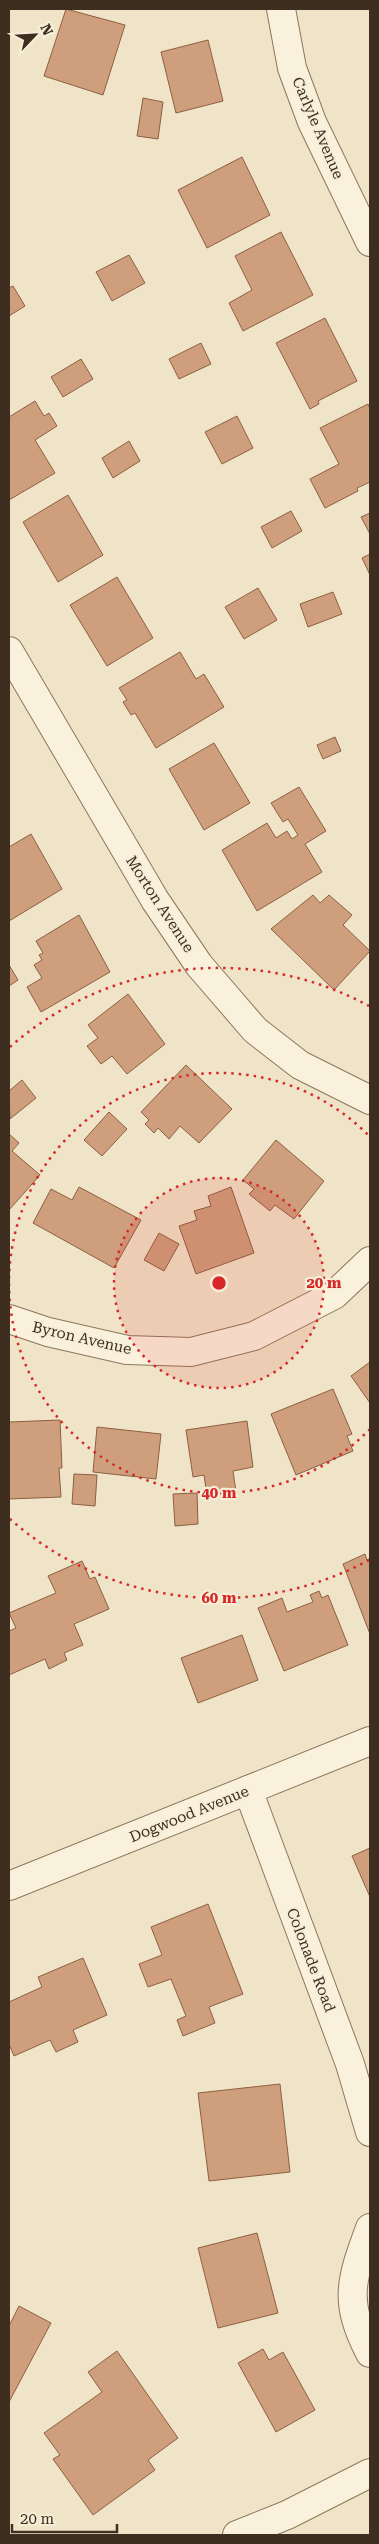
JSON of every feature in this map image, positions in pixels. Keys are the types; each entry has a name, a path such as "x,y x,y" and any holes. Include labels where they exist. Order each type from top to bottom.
{"street":[{"name":"Carlyle Avenue","path":"281,9 292,68 312,122 370,242"},
{"name":"Morton Avenue","path":"9,651 155,900 199,965 255,1030 300,1064 370,1100"},
{"name":"Byron Avenue","path":"9,1319 48,1332 127,1350 191,1352 254,1336 334,1295 370,1261"},
{"name":"Dogwood Avenue","path":"9,1886 370,1741"},
{"name":"Colonade Road","path":"248,1790 350,2064 370,2132"},
{"path":"370,2228 354,2273 351,2295 359,2332 370,2353"},
{"path":"237,2535 320,2500 370,2473"}],"building":[{"path":"66,9 125,25 103,95 44,76"},
{"path":"208,40 223,101 176,113 161,52"},
{"path":"143,98 163,102 158,139 137,136"},
{"path":"242,157 270,215 207,248 178,190"},
{"path":"281,232 313,295 243,331 229,303 252,290 235,256"},
{"path":"129,255 145,283 112,301 96,272"},
{"path":"13,286 25,306 9,316 9,288"},
{"path":"325,318 357,381 318,401 319,404 310,409 276,343"},
{"path":"201,343 211,364 179,379 169,359"},
{"path":"81,359 93,379 63,397 51,377"},
{"path":"35,401 44,416 49,413 57,426 35,440 55,473 9,500 9,417"},
{"path":"368,404 370,409 370,482 357,488 358,491 325,508 310,479 339,464 320,428"},
{"path":"237,416 253,448 222,464 205,432"},
{"path":"129,441 140,461 113,478 102,458"},
{"path":"68,495 103,555 58,582 23,522"},
{"path":"291,511 302,531 272,548 261,527"},
{"path":"370,513 370,534 361,517"},
{"path":"370,554 370,575 362,558"},
{"path":"117,577 153,638 107,666 70,605"},
{"path":"258,588 277,620 244,639 225,607"},
{"path":"333,592 342,614 308,627 300,604"},
{"path":"180,652 196,679 204,674 224,707 156,748 135,713 131,715 123,702 127,700 119,688"},
{"path":"335,737 341,751 323,759 317,745"},
{"path":"214,743 250,803 204,830 169,769"},
{"path":"299,787 326,831 305,844 322,872 257,911 222,850 267,823 276,838 287,831 292,839 298,835 288,819 283,822 271,803"},
{"path":"31,834 62,889 9,921 9,847"},
{"path":"313,895 320,903 329,895 352,915 343,925 370,951 334,990 271,929"},
{"path":"79,915 110,972 41,1012 27,987 42,978 34,965 42,960 39,955 43,953 36,941"},
{"path":"9,965 18,980 9,986"},
{"path":"128,994 165,1044 127,1074 112,1056 101,1064 87,1046 98,1038 88,1025"},
{"path":"186,1065 232,1109 199,1143 180,1126 169,1139 158,1128 154,1133 145,1124 149,1120 141,1112"},
{"path":"22,1080 36,1098 10,1119 9,1091"},
{"path":"109,1112 127,1129 102,1156 84,1140"},
{"path":"9,1134 19,1143 12,1151 40,1175 9,1210"},
{"path":"276,1140 324,1181 294,1219 275,1205 270,1211 249,1194 254,1189 243,1180"},
{"path":"79,1187 141,1220 114,1268 33,1223 51,1189 72,1200"},
{"path":"231,1187 254,1253 196,1274 179,1226 197,1220 194,1211 211,1206 208,1196"},
{"path":"159,1233 179,1244 164,1271 144,1260"},
{"path":"370,1362 370,1403 351,1376"},
{"path":"333,1389 352,1434 347,1436 353,1451 296,1475 271,1414"},
{"path":"60,1420 62,1468 59,1468 61,1497 9,1499 9,1422"},
{"path":"247,1421 253,1467 233,1471 236,1492 207,1496 204,1475 193,1477 186,1430"},
{"path":"97,1427 161,1434 156,1479 93,1472"},
{"path":"74,1474 97,1475 95,1506 72,1504"},
{"path":"197,1493 198,1524 175,1526 173,1494"},
{"path":"365,1554 367,1560 370,1558 370,1634 343,1564"},
{"path":"82,1561 90,1579 95,1577 109,1609 74,1624 83,1645 64,1653 67,1660 49,1669 45,1659 9,1675 9,1631 16,1628 9,1613 56,1593 48,1576"},
{"path":"319,1591 322,1598 328,1595 348,1645 284,1671 258,1608 282,1598 287,1612 313,1602 310,1595"},
{"path":"242,1635 258,1680 198,1703 181,1658"},
{"path":"370,1848 370,1897 352,1856"},
{"path":"208,1904 243,1994 209,2007 215,2023 183,2036 177,2020 186,2016 171,1979 148,1987 139,1964 162,1955 151,1927"},
{"path":"83,1958 107,2015 73,2030 78,2042 56,2052 50,2040 14,2056 9,2044 9,2002 42,1987 38,1977"},
{"path":"280,2084 290,2172 209,2181 198,2093"},
{"path":"257,2233 278,2313 218,2328 198,2248"},
{"path":"19,2306 51,2323 9,2402 9,2326"},
{"path":"263,2349 269,2360 283,2352 315,2410 276,2432 238,2363"},
{"path":"117,2351 178,2438 148,2460 155,2470 93,2515 53,2459 60,2455 44,2433 102,2392 88,2372"}]}
